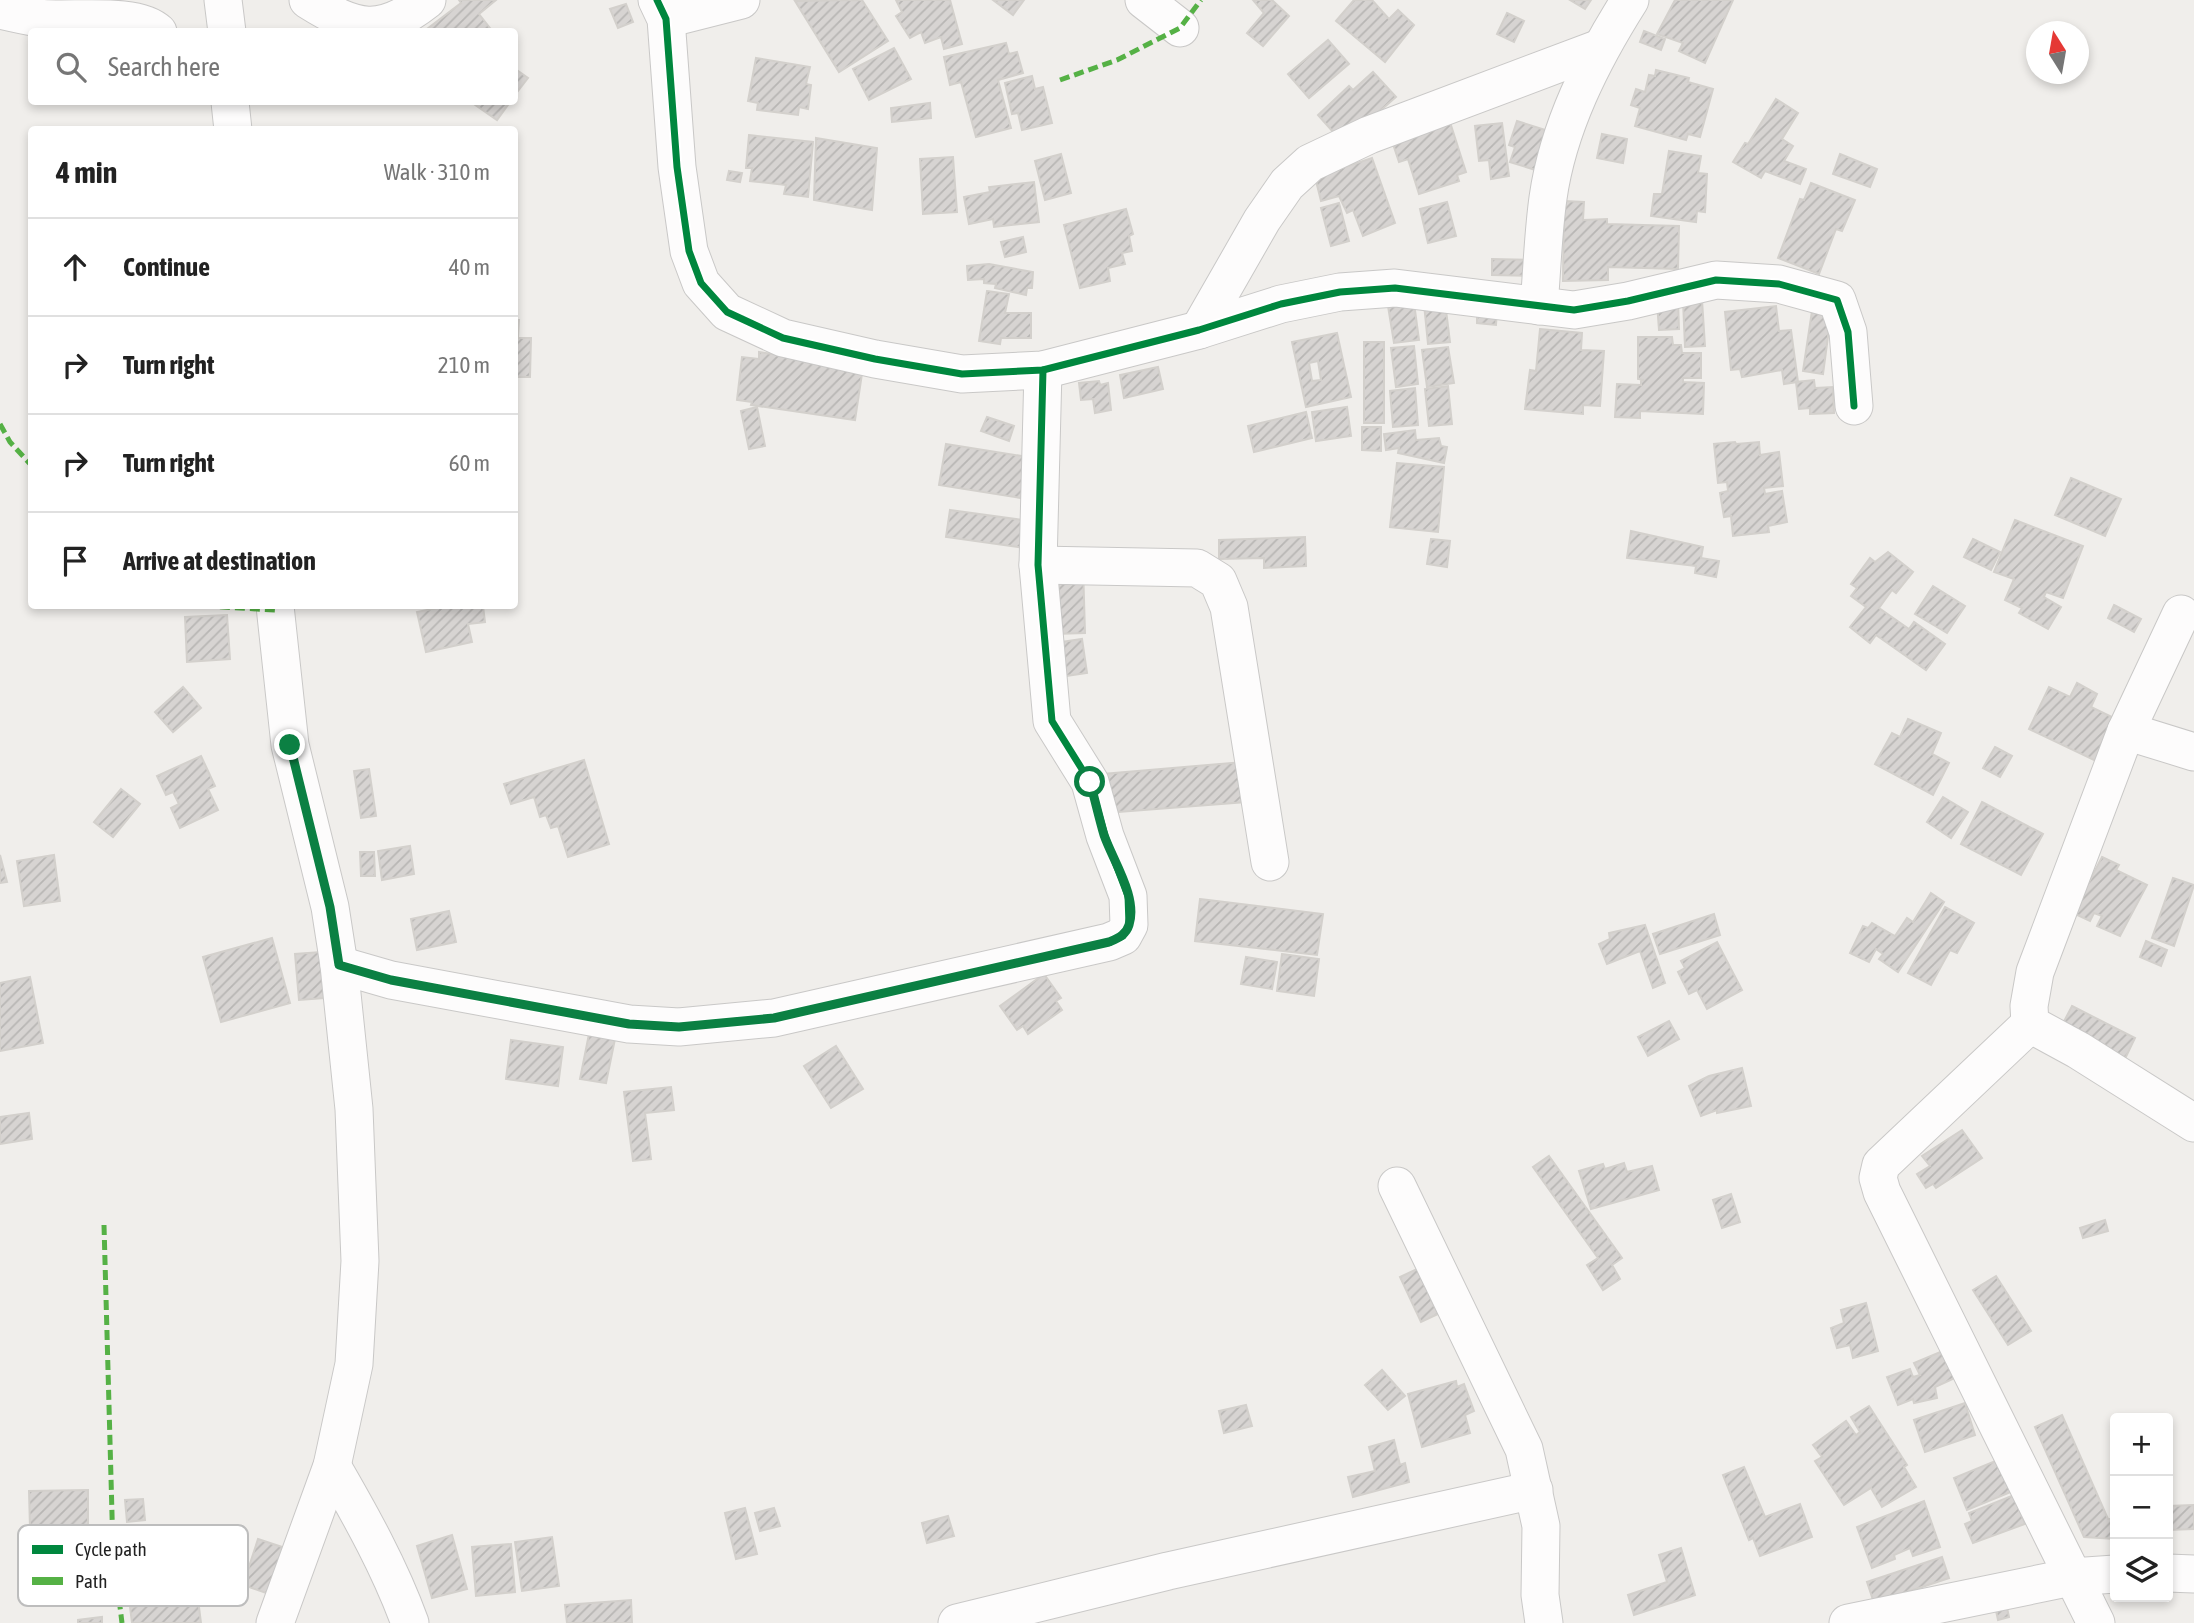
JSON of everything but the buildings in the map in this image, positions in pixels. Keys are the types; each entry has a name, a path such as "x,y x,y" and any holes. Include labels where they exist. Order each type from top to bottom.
{"street":[{"path":"223,0 226,28"},
{"path":"309,0 337,18 361,26 386,26 409,14 427,0"},
{"path":"741,0 661,9 677,167 689,251 701,283 727,312 783,338 875,359 962,374 1043,370 1199,330 1282,304 1354,291 1395,288 1574,310 1628,302 1716,280 1779,284 1837,300 1849,332 1854,406"},
{"path":"1144,0 1180,28"},
{"path":"1539,306 1548,196 1570,114 1600,48 1630,0"},
{"path":"0,10 38,18 134,20 155,28"},
{"path":"1199,330 1262,220 1287,184 1310,163 1382,130 1600,48"},
{"path":"339,965 391,980 629,1024 700,1026 774,1018 1109,942 1123,936 1131,914 1128,896 1105,836 1090,782 1052,721 1038,565 1043,370"},
{"path":"1038,565 1197,568 1218,581 1229,607 1270,863"},
{"path":"275,609 290,745 330,907 339,965 354,1110 360,1261 354,1364 332,1466 275,1623"},
{"path":"2096,1623 1906,1242 1878,1178 1881,1165 2030,1024 2029,1006 2035,972 2126,731 2181,614"},
{"path":"2126,731 2194,752"},
{"path":"2030,1024 2078,1050 2194,1123"},
{"path":"1397,1186 1524,1449 1541,1526 1540,1595 1544,1623"},
{"path":"332,1466 400,1596 410,1623"},
{"path":"957,1623 1168,1571 1534,1490"},
{"path":"2173,1573 2194,1574"},
{"path":"1848,1623 2072,1577 2110,1574"}],"marked path":[{"path":"1060,80 1117,60 1180,28 1201,0"},
{"path":"0,424 10,442 28,462"},
{"path":"258,609 275,610"},
{"path":"104,1225 112,1525"},
{"path":"120,1606 122,1623"}],"cycle path":[{"path":"657,0 666,19 677,167 689,251 701,283 727,312 783,338 875,359 962,374 1043,370 1199,330 1281,304 1340,292 1395,288 1574,310 1628,301 1716,280 1779,284 1837,300 1848,332 1854,406"},
{"path":"339,965 391,980 629,1024 679,1027 774,1018 1109,942 1123,936 1129,925 1128,896 1105,836 1090,782 1052,721 1038,565 1043,370"}],"route":[{"path":"290,745 330,907 339,965 391,980 629,1024 679,1027 774,1018 1109,942 1123,936 1131,914 1128,896 1105,836 1090,782"}]}
